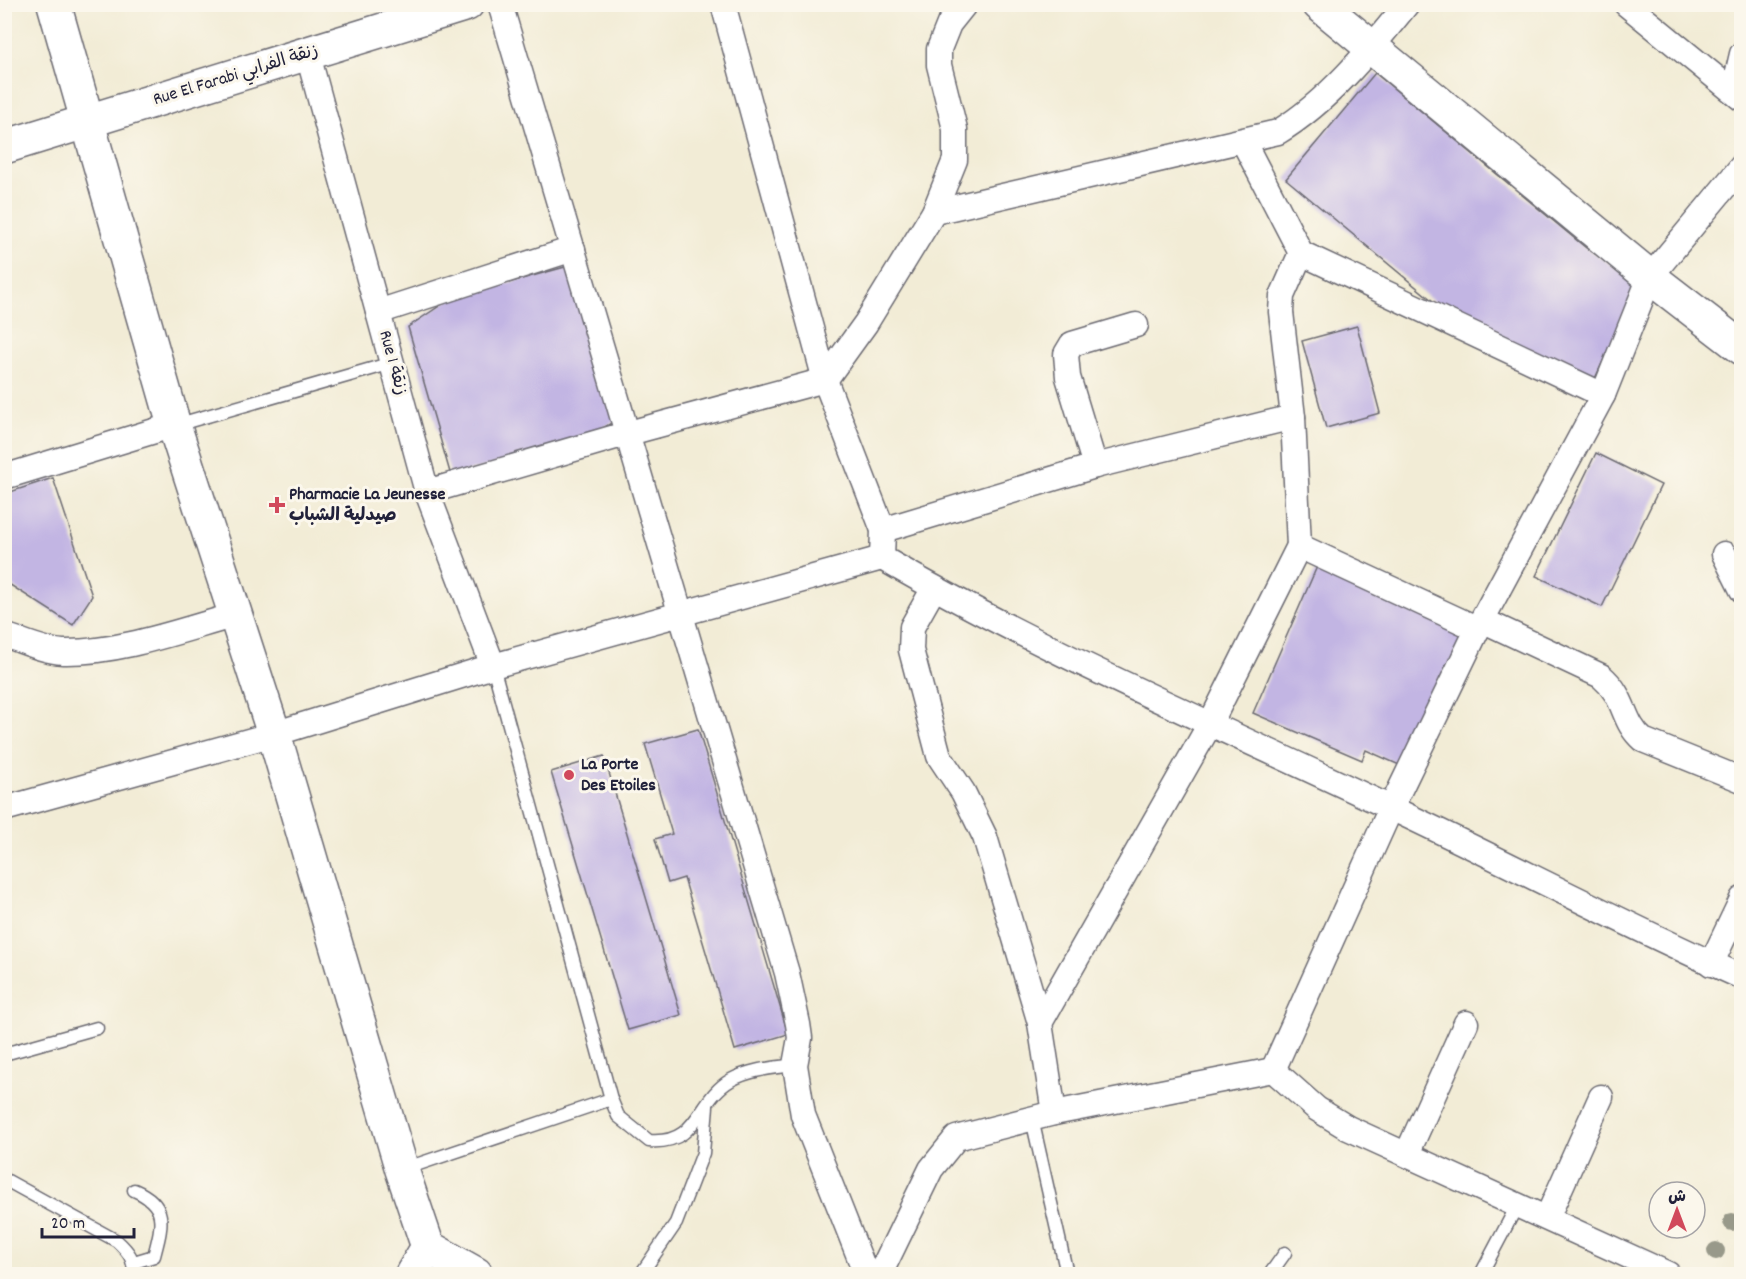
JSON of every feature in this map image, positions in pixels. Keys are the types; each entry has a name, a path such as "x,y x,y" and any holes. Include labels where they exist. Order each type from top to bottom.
{"street":[{"path":"54,4 174,425 274,734 402,1170 428,1246 476,1275"},
{"name":"Rue El Farabi زنقة الفرابي","path":"4,147 308,55 467,4"},
{"path":"500,4 787,973 800,1038 795,1065 803,1115 866,1275"},
{"path":"723,4 825,380 883,530 882,558"},
{"path":"427,492 628,433 825,380 866,323 934,212 956,160 955,129 939,65 939,49 949,24 965,4"},
{"path":"1319,4 1650,277 1742,348"},
{"path":"934,212 1278,132 1306,115 1372,48 1407,4"},
{"path":"1626,4 1740,97"},
{"path":"1740,97 1736,80 1742,54"},
{"name":"Rue 1 زنقة","path":"308,55 427,492 493,666"},
{"path":"1243,141 1301,253 1603,396"},
{"path":"1273,1070 1391,808 1480,625 1603,396 1650,277 1742,166"},
{"path":"378,312 573,249"},
{"path":"1040,1023 1210,724 1299,546 1293,417 1281,312 1282,296 1301,253"},
{"path":"1095,466 1068,377 1066,354 1072,344 1136,325"},
{"path":"883,530 1095,466 1293,417"},
{"path":"4,477 174,425"},
{"path":"1299,546 1601,676 1614,687 1632,731 1643,740 1742,780"},
{"path":"1724,554 1742,590"},
{"path":"4,809 274,734 493,666 882,558 934,588 1210,724 1391,808 1742,977"},
{"path":"934,588 912,627 911,650 939,756 963,792 985,837 1040,1023 1043,1116"},
{"path":"4,635 60,652 88,651 126,644 236,615"},
{"path":"1711,963 1742,899"},
{"path":"1407,1154 1466,1023"},
{"path":"880,1275 931,1168 956,1138 1043,1116 1273,1070"},
{"path":"1273,1070 1317,1109 1348,1128 1518,1204 1668,1275"},
{"path":"1547,1218 1601,1097"},
{"path":"412,1275 428,1246"}],"lane":[{"path":"174,425 392,363"},
{"path":"493,666 610,1099 618,1116 649,1141 662,1142 684,1135 719,1089 730,1080 753,1071 795,1065"},
{"path":"4,1054 97,1028"},
{"path":"402,1170 610,1099"},
{"path":"641,1275 680,1213 703,1153 708,1105"},
{"path":"1043,1116 1067,1275"},
{"path":"4,1179 117,1241 128,1251 134,1268 154,1256 162,1224 158,1208 147,1196 134,1190"},
{"path":"1481,1275 1518,1204"},
{"path":"1270,1275 1285,1253"}],"building":[{"path":"1375,73 1586,248 1639,283 1592,385 1462,325 1286,179"},
{"path":"576,264 621,417 584,440 451,476 408,327 450,299"},
{"path":"1357,326 1380,413 1326,428 1302,341"},
{"path":"1596,453 1661,485 1602,607 1536,576"},
{"path":"53,478 92,596 73,625 4,581 4,494"},
{"path":"1319,562 1468,626 1406,768 1366,750 1362,760 1253,713"},
{"path":"698,729 788,1034 735,1050 684,878 668,883 655,839 672,834 645,744"},
{"path":"604,756 681,1015 628,1030 551,772"}],"place":[{"name":"Pharmacie La Jeunesse صيدلية الشباب","path":"277,505"},
{"name":"La Porte Des Etoiles","path":"569,775"}]}
